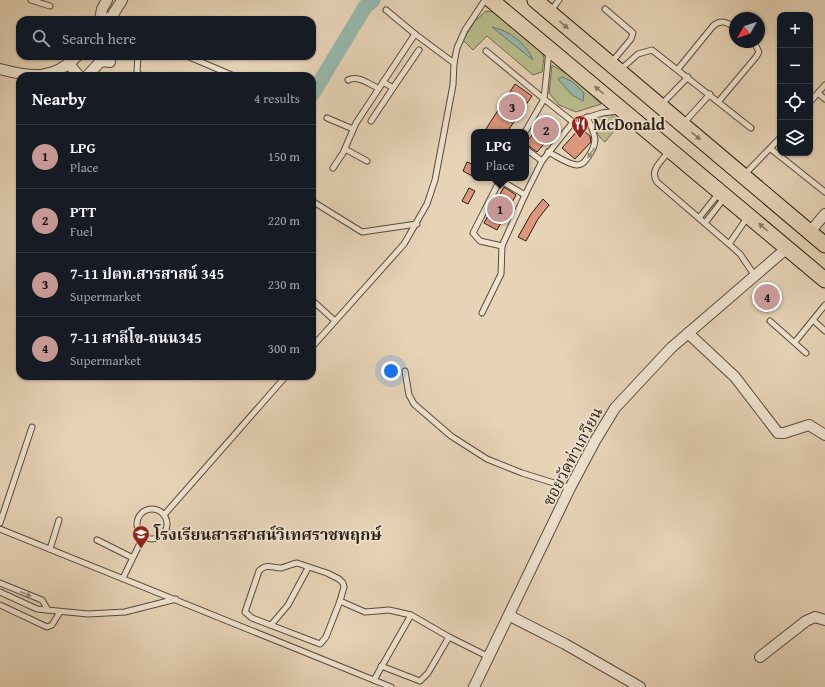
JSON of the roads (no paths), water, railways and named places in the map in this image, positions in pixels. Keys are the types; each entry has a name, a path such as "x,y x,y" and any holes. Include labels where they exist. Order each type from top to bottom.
{"main road":[{"path":"491,0 825,280"},
{"path":"535,0 825,245"}],"street":[{"path":"101,16 102,9 107,0"},
{"path":"112,16 122,0"},
{"path":"61,72 73,60"},
{"path":"91,72 101,61 110,62"},
{"path":"69,64 76,72"},
{"path":"0,68 16,73"},
{"path":"810,232 825,214"},
{"name":"ซอยวัดท่าเกวียน","path":"474,687 510,616 570,488 597,436 615,408 671,348 787,248"},
{"path":"688,333 735,377 778,432 784,433 808,425 825,435"},
{"path":"510,616 566,644 640,687"},
{"path":"760,657 806,621 815,617 825,620"}],"lane":[{"path":"31,0 50,6"},
{"path":"316,342 404,244 417,224 427,204 435,180 453,85 454,63 457,48 465,30 485,0"},
{"path":"549,12 559,0"},
{"path":"605,9 633,33 614,67"},
{"path":"386,10 454,63"},
{"path":"678,69 718,22 729,23"},
{"path":"333,168 345,149 353,129 378,88 415,34"},
{"path":"527,129 544,99 549,48"},
{"path":"719,101 756,57 759,52 757,48"},
{"path":"371,121 419,50"},
{"path":"614,67 638,54 652,50 719,101 751,128"},
{"path":"486,51 572,122"},
{"path":"138,60 138,72"},
{"path":"196,60 225,72"},
{"path":"660,106 688,77"},
{"path":"348,80 354,78 358,79 378,88"},
{"path":"383,82 393,88"},
{"path":"813,99 825,85"},
{"path":"818,93 825,99"},
{"path":"682,125 710,94"},
{"path":"482,313 501,274 502,246 525,195 548,152 572,122 602,112 623,110"},
{"path":"548,152 572,164 578,165 584,162 596,144 596,139 587,117"},
{"path":"327,118 353,129"},
{"path":"744,176 777,142"},
{"path":"345,149 367,161"},
{"path":"771,149 825,192"},
{"path":"670,150 655,170 654,178 740,254 755,276"},
{"path":"529,151 542,162"},
{"path":"499,181 473,233 480,241 502,246"},
{"path":"503,181 525,195"},
{"path":"699,218 723,194"},
{"path":"705,223 723,194"},
{"path":"316,203 362,232 417,224"},
{"path":"729,244 748,215"},
{"path":"316,304 335,321"},
{"path":"795,342 825,305"},
{"path":"813,320 825,331"},
{"path":"770,321 806,353"},
{"path":"405,371 409,395 414,404 420,412 456,440 487,459 522,473 570,488"},
{"path":"164,515 282,380"},
{"path":"0,523 32,427"},
{"path":"148,509 157,509 164,515 168,523 166,532 160,538 151,540 143,537 137,530 136,521 140,513 148,509"},
{"path":"50,549 59,520"},
{"path":"0,529 391,687"},
{"path":"123,578 131,558 143,537"},
{"path":"97,540 131,558"},
{"path":"297,563 308,568 327,573 339,579 344,587 326,637 320,644 252,618 245,612 259,571 266,566 281,568 297,563"},
{"path":"271,626 288,605 308,568"},
{"path":"0,583 42,600 48,610"},
{"path":"0,592 37,609 88,614 125,612 176,600"},
{"path":"340,601 365,612 389,610 411,615 449,637 490,657"},
{"path":"0,605 47,627 52,625 60,612"},
{"path":"374,680 411,615"},
{"path":"381,666 420,680 428,673 449,637"}],"water":[{"path":"492,27 505,31 522,43 533,60"},
{"path":"563,77 573,82 584,93 583,101 572,95 558,79"}],"waterway":[{"path":"316,88 365,7 373,0"}],"place":[{"name":"7-11 ปตท.สารสาสน์ 345","path":"512,107"},
{"name":"PTT","path":"546,130"},
{"name":"McDonald","path":"580,139"},
{"name":"LPG","path":"500,209"},
{"name":"7-11 สาลีโข-ถนน345","path":"767,297"},
{"name":"โรงเรียนสารสาสน์วิเทศราชพฤกษ์","path":"141,549"}]}
